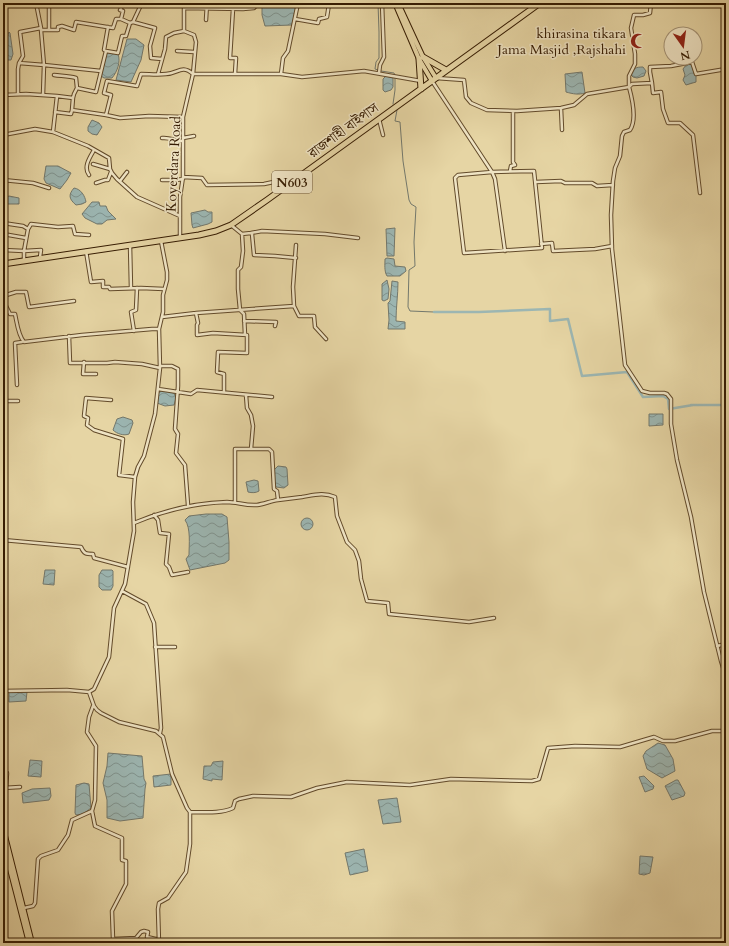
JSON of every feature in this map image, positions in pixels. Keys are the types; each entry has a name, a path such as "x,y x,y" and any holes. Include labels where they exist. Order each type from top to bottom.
{"highway":[{"name":"রাজশাহী বাইপাস","path":"3,264 180,238 231,225 540,3"},
{"path":"421,89 421,58 446,70"}],"main road":[{"path":"397,3 421,58 434,79"},
{"path":"3,828 32,943"},
{"path":"3,842 28,943"}],"street":[{"path":"36,3 41,29 44,65 43,95"},
{"path":"49,3 49,30"},
{"path":"121,19 123,11 120,10 124,3"},
{"path":"106,51 118,53 122,36 126,36 140,7 140,3"},
{"path":"158,74 165,49 166,37 174,33 184,31 184,3"},
{"path":"206,20 207,3"},
{"path":"184,8 243,9 254,8 258,3"},
{"path":"281,74 283,58 288,51 298,4 302,6 342,3"},
{"path":"379,73 380,65 384,57 382,3"},
{"path":"651,3 650,13 634,15 631,28 635,54 635,64 629,76 629,87 633,100 633,124 630,130 624,132 622,136 620,156 615,168 613,185 611,215 612,246 625,365 642,391 650,393 664,393 667,394 670,399 671,424 677,460 691,517 704,592 726,677"},
{"path":"295,19 318,23 319,19 327,17 329,4"},
{"path":"233,9 230,58 236,58 235,74"},
{"path":"18,94 17,76 19,63 23,56 20,32 41,29 58,30 58,27 62,26 74,30 76,22 113,28 116,19 121,19 155,28 150,46 151,58 162,59"},
{"path":"77,88 96,92 106,51 104,50 108,27"},
{"name":"Koyerdara Road","path":"180,238 180,197 183,178 183,117 193,74 195,38 194,35 184,31"},
{"path":"177,51 194,52"},
{"path":"700,193 693,133 686,130 684,125 680,123 668,123 663,109 661,92 653,93 650,67 671,66 692,62 696,74 726,69"},
{"path":"19,63 101,71"},
{"path":"106,115 111,94 104,93 107,81 137,86 141,74 168,74 180,69 188,70 193,74 281,74 302,77 364,71 421,81"},
{"path":"54,75 76,78 77,88 73,98 71,114 55,112"},
{"path":"434,79 464,80 466,98 470,103 487,110 513,111 561,108 574,105 587,94 629,87 632,84 652,83"},
{"path":"434,79 495,179 504,251"},
{"path":"3,95 43,95 73,98"},
{"path":"53,132 57,96"},
{"path":"561,108 562,130"},
{"path":"72,110 120,118 149,116 183,117"},
{"path":"510,171 511,166 515,165 513,162 513,111"},
{"path":"379,119 383,135"},
{"path":"3,135 35,129 62,134 94,150 109,158 111,171 108,180 96,183"},
{"path":"162,138 169,137 176,141 194,136"},
{"path":"89,175 87,172 87,166 90,156 94,150"},
{"path":"93,164 111,171 140,198 152,202 166,211 180,216"},
{"path":"510,171 534,171 542,248 464,253 455,178 458,175 510,171"},
{"path":"120,181 127,172"},
{"path":"162,180 202,178 207,185 264,184 283,180 290,184"},
{"path":"3,180 33,183 49,188"},
{"path":"536,182 561,181 565,183 592,183 597,186 613,185"},
{"path":"3,223 23,226 28,229"},
{"path":"24,260 26,238 31,224 58,227 73,226 75,234 89,234"},
{"path":"231,225 242,234 262,231 325,234 358,238"},
{"path":"251,233 254,255 296,258"},
{"path":"3,234 26,238"},
{"path":"224,392 224,374 217,372 218,352 247,353 247,335 245,335 244,314 240,310 238,270 241,266 242,234"},
{"path":"3,691 67,690 89,692 94,689 109,657 111,649 113,615 117,600 125,584 128,567 134,523 133,502 135,477 144,456 155,414 158,390 160,367 160,330 164,289 167,280 167,272 161,241"},
{"path":"541,244 552,243 553,251 595,249 612,246"},
{"path":"130,245 131,288"},
{"path":"296,245 293,287 294,306 299,316 314,316 314,327 326,339"},
{"path":"3,250 41,250 40,258"},
{"path":"86,251 91,282 103,281 103,287 109,287 110,289 164,289"},
{"path":"134,331 131,312 136,310 136,288"},
{"path":"3,296 16,292 26,292 29,307 74,301"},
{"path":"3,300 10,314 15,314 23,341"},
{"path":"162,317 294,306"},
{"path":"196,313 198,323 197,335 213,333 245,335"},
{"path":"244,322 276,322 275,326"},
{"path":"17,385 15,343 69,336 152,329 160,330"},
{"path":"69,336 70,363 121,362 160,367 172,366 178,369 175,429 178,434 176,453 186,465 188,505"},
{"path":"84,362 83,374 96,374"},
{"path":"158,390 191,394 197,390 204,392 224,392 272,397"},
{"path":"246,395 247,408 251,415 253,426 251,449"},
{"path":"111,400 86,398 84,416 88,418 88,427 123,440 119,475 135,477"},
{"path":"3,401 18,401"},
{"path":"234,502 235,449 269,449 272,452 274,489 277,491 278,500"},
{"path":"134,523 154,515 188,505 234,502 245,505 257,505 278,500 317,494 328,494 335,498 337,516 347,542 355,550 359,560 361,579 367,601 388,603 389,614 469,622 494,618"},
{"path":"154,515 158,520 160,533 169,534 166,564 172,575 188,572"},
{"path":"3,540 81,547 82,552 85,554 94,554 94,558 128,567"},
{"path":"122,590 146,604 154,623 161,728 160,733"},
{"path":"717,646 726,644"},
{"path":"155,647 175,647"},
{"path":"89,692 97,710 119,722 160,733 163,737 172,774 190,812 190,844 186,872 168,898 159,903 160,941 147,937 148,932 144,931 141,932 136,938 113,938"},
{"path":"94,706 89,717 87,732 96,746 95,800 92,811 95,826 122,838 122,860 126,861 126,884 112,911 113,938 111,943"},
{"path":"190,812 217,812 229,810 233,808 235,801 239,799 253,796 291,797 317,788 347,782 410,785 451,779 532,781 539,779 548,748 575,746 620,747 654,737 663,741 675,741 712,731 726,731"},
{"path":"7,773 5,788 20,787"},
{"path":"23,908 33,906 35,903 38,859 41,856 61,848 68,835 72,820 92,811"}],"water":[{"path":"262,3 297,3 292,25 265,26 262,15"},
{"path":"9,32 13,54 11,60 3,60 3,35 7,36"},
{"path":"127,39 136,39 144,45 141,60 131,82 116,80"},
{"path":"108,51 118,54 119,64 112,78 104,78 101,76"},
{"path":"685,66 693,66 696,75 696,82 686,85 683,80 685,75 683,69"},
{"path":"643,67 646,71 644,76 637,78 631,75 635,68"},
{"path":"582,72 585,93 576,94 566,92 565,74"},
{"path":"386,76 393,78 393,87 391,90 385,92 383,90 383,79"},
{"path":"92,120 99,123 102,127 97,135 88,131 88,127"},
{"path":"46,166 58,166 71,173 60,189 46,183 44,179"},
{"path":"74,188 82,193 86,202 76,205 72,201 70,195"},
{"path":"9,196 19,198 19,204 5,204 4,198"},
{"path":"92,202 99,202 100,206 106,206 108,211 116,219 107,220 102,224 97,224 85,218 82,214"},
{"path":"205,210 212,212 212,222 193,228 191,213"},
{"path":"395,228 394,256 387,256 386,229"},
{"path":"385,259 394,259 395,266 405,267 406,271 400,276 387,276 385,272"},
{"path":"387,280 389,289 388,299 384,301 382,300 382,284"},
{"path":"392,281 398,282 396,321 405,322 405,329 388,329 388,303 390,301"},
{"path":"165,391 174,393 176,398 174,405 165,406 157,403 158,393"},
{"path":"649,414 663,414 663,425 649,426"},
{"path":"123,417 132,420 133,423 129,434 125,435 116,433 113,430 117,419"},
{"path":"278,466 286,467 287,469 288,485 284,488 276,487 274,481 274,470"},
{"path":"254,480 258,481 259,491 254,493 248,492 246,482"},
{"path":"222,514 227,517 229,560 225,563 190,570 186,559 189,555 189,537 188,527 185,520 189,516"},
{"path":"307,518 311,520 313,524 311,528 307,530 303,528 301,524 303,520"},
{"path":"45,570 55,570 54,585 43,584"},
{"path":"102,570 113,571 113,586 111,590 102,590 99,587 99,575"},
{"path":"9,692 27,692 26,701 9,702"},
{"path":"658,743 665,745 673,759 675,771 662,778 647,769 643,756 646,751"},
{"path":"108,753 142,756 144,779 146,783 143,818 120,821 107,818 107,800 103,783"},
{"path":"30,760 42,761 41,777 28,776"},
{"path":"223,761 222,780 212,779 212,781 203,779 204,766 211,766 213,762"},
{"path":"171,774 171,785 154,787 153,776"},
{"path":"644,776 654,786 653,789 645,792 639,777"},
{"path":"678,780 685,793 684,796 672,800 665,786"},
{"path":"84,783 89,784 91,808 83,814 76,815 76,785"},
{"path":"50,788 51,796 49,800 23,803 22,793 32,789"},
{"path":"397,798 401,822 383,824 378,800"},
{"path":"364,849 368,871 350,875 345,853"},
{"path":"640,856 653,857 650,873 644,875 639,874"}],"waterway":[{"path":"378,3 379,58 376,62 375,69 378,70"},
{"path":"381,71 394,73 395,75 393,104"},
{"path":"397,110 395,121 400,122 403,161 409,200 411,204 416,207 414,242 415,266 409,270 408,307 410,311 434,312"},
{"path":"434,312 550,309 550,321 568,319 582,376 627,372 643,397 663,396 668,399 669,409 693,405"},
{"path":"691,405 723,405 726,424"}],"place":[{"name":"khirasina tikara Jama Masjid ,Rajshahi","path":"638,41"}]}
